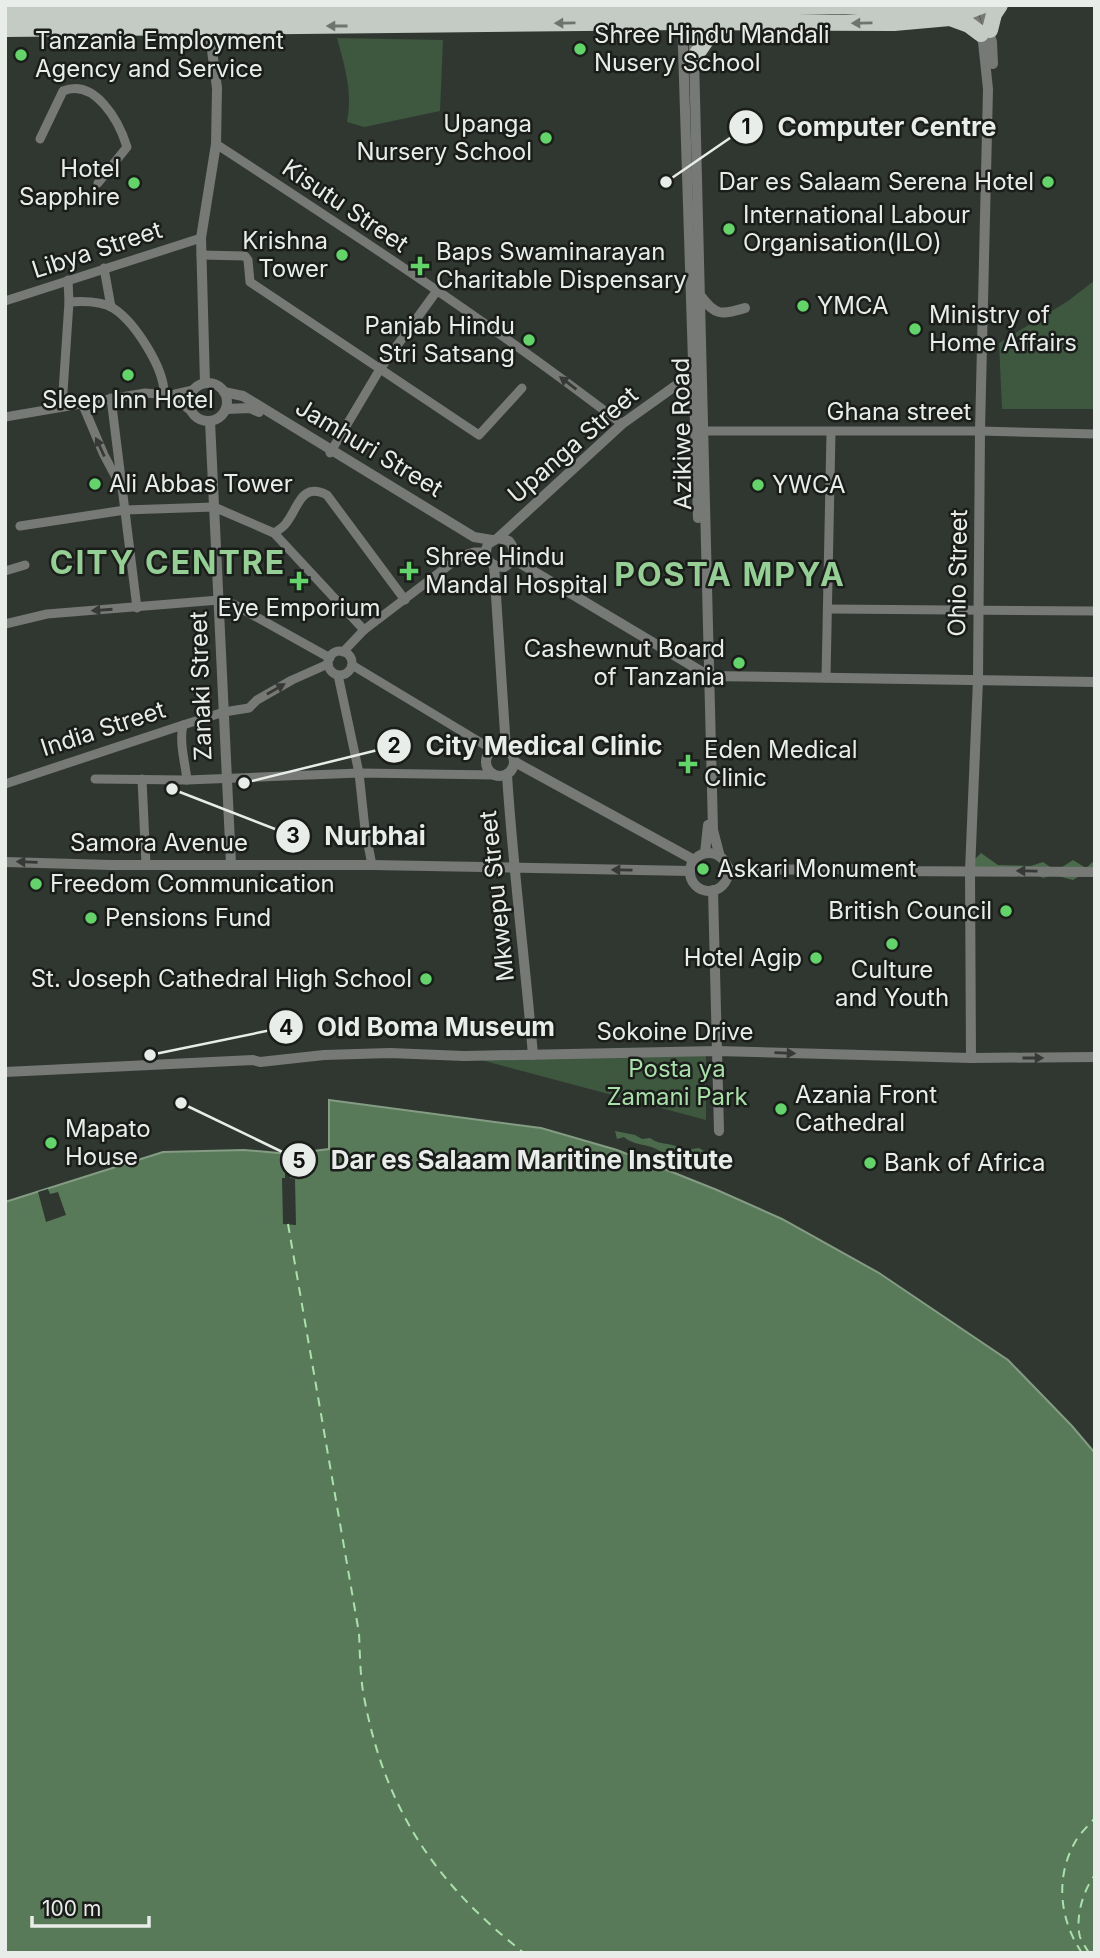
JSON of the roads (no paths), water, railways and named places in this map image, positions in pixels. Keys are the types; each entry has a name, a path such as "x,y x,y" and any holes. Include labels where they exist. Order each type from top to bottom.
{"highway":[{"path":"5,29 208,21 688,15 768,7 842,6 951,11 968,25 985,32 1000,5"},
{"path":"5,14 208,21 383,8 688,15 728,22 894,23 978,7"},
{"path":"694,58 709,36 728,22"}],"street":[{"name":"Ohio Street","path":"971,1058 970,871 978,680 980,431 988,89 985,32 978,7"},
{"name":"Azikiwe Road","path":"688,15 694,58 700,295 694,397 713,830 720,857"},
{"name":"Azikiwe Road","path":"688,15 697,355 703,431 708,834 705,853"},
{"path":"205,383 201,238 216,145 217,88 208,21"},
{"path":"40,139 63,91 79,88 97,97 116,123 127,145 125,152 98,183"},
{"name":"Kisutu Street","path":"216,145 371,245 556,374 622,424"},
{"name":"Libya Street","path":"5,301 201,238"},
{"path":"201,255 245,256 248,260 250,282 478,435 522,388"},
{"path":"104,268 111,307"},
{"path":"62,407 68,280"},
{"path":"331,452 380,369 436,292"},
{"path":"700,295 709,307 718,313 745,308"},
{"path":"5,417 145,393 167,394 193,390 205,383 216,385 224,392 226,410 210,421 199,419 167,394 161,374 148,349 131,326 111,307 84,301 69,302"},
{"name":"Upanga Street","path":"494,544 622,424 678,384 697,355"},
{"path":"678,384 687,388 694,397"},
{"path":"191,411 189,400 193,390"},
{"name":"Jamhuri Street","path":"224,392 243,396 473,543 494,544"},
{"path":"111,398 137,608"},
{"path":"82,403 104,455 123,490"},
{"name":"Jamhuri Street","path":"226,410 250,408 331,452"},
{"name":"Zanaki Street","path":"210,421 231,864"},
{"name":"Ghana street","path":"703,431 980,431 1095,434"},
{"path":"826,678 831,432"},
{"path":"274,533 286,525 301,496 306,492 315,491 327,495 405,600"},
{"path":"20,526 125,510 214,507 274,533 364,630"},
{"path":"343,652 364,630 461,556 494,544 513,546 513,559 504,567 494,565 487,559 494,544"},
{"path":"513,559 706,675 1095,682"},
{"path":"5,571 25,565"},
{"path":"494,565 506,749 514,762 692,865"},
{"path":"5,624 47,614 219,600 233,604 329,661 332,673 338,675 349,671 352,664"},
{"path":"828,609 1095,611"},
{"path":"329,661 337,652 343,652 352,664 493,750 506,749"},
{"name":"India Street","path":"5,784 224,712 249,708 257,700 329,661"},
{"path":"338,675 359,773 372,865"},
{"path":"183,725 180,737 187,780"},
{"name":"Mkwepu Street","path":"493,750 487,755 486,764 495,775 507,775 514,762"},
{"path":"95,779 187,780 359,773 495,775"},
{"name":"Mkwepu Street","path":"507,775 513,868 521,920 533,1055"},
{"path":"142,779 146,865"},
{"path":"705,853 720,857 727,870 725,881 713,890 698,887 690,877 692,865 705,853"},
{"name":"Samora Avenue","path":"5,862 513,868 692,865"},
{"path":"727,870 1095,872"},
{"path":"713,890 719,1131"},
{"name":"Sokoine Drive","path":"5,1072 253,1060 260,1062 324,1055 426,1053 464,1056 717,1051 971,1058 1095,1057"}],"place":[{"name":"Shree Hindu Mandali Nusery School","path":"580,49"},
{"name":"Tanzania Employment Agency and Service","path":"21,55"},
{"name":"Upanga Nursery School","path":"546,138"},
{"name":"Computer Centre","path":"666,182"},
{"name":"Dar es Salaam Serena Hotel","path":"1048,182"},
{"name":"Hotel Sapphire","path":"134,183"},
{"name":"International Labour Organisation(ILO)","path":"729,229"},
{"name":"Krishna Tower","path":"342,255"},
{"name":"Baps Swaminarayan Charitable Dispensary","path":"420,266"},
{"name":"YMCA","path":"803,306"},
{"name":"Ministry of Home Affairs","path":"915,329"},
{"name":"Panjab Hindu Stri Satsang","path":"529,340"},
{"name":"Sleep Inn Hotel","path":"128,375"},
{"name":"Ali Abbas Tower","path":"95,484"},
{"name":"YWCA","path":"758,485"},
{"name":"Shree Hindu Mandal Hospital","path":"409,571"},
{"name":"Eye Emporium","path":"299,581"},
{"name":"Cashewnut Board of Tanzania","path":"739,663"},
{"name":"Eden Medical Clinic","path":"688,764"},
{"name":"City Medical Clinic","path":"244,783"},
{"name":"Nurbhai","path":"172,789"},
{"name":"Askari Monument","path":"703,869"},
{"name":"Freedom Communication","path":"36,884"},
{"name":"British Council","path":"1006,911"},
{"name":"Pensions Fund","path":"91,918"},
{"name":"Culture and Youth","path":"892,944"},
{"name":"Hotel Agip","path":"816,958"},
{"name":"St. Joseph Cathedral High School","path":"426,979"},
{"name":"Old Boma Museum","path":"150,1055"},
{"name":"Dar es Salaam Maritine Institute","path":"181,1103"},
{"name":"Azania Front Cathedral","path":"781,1109"},
{"name":"Mapato House","path":"51,1143"},
{"name":"Bank of Africa","path":"870,1163"}],"district":[{"name":"CITY CENTRE","path":"168,563"},
{"name":"POSTA MPYA","path":"730,575"}],"park label":[{"name":"Posta ya Zamani Park","path":"677,1083"}]}
